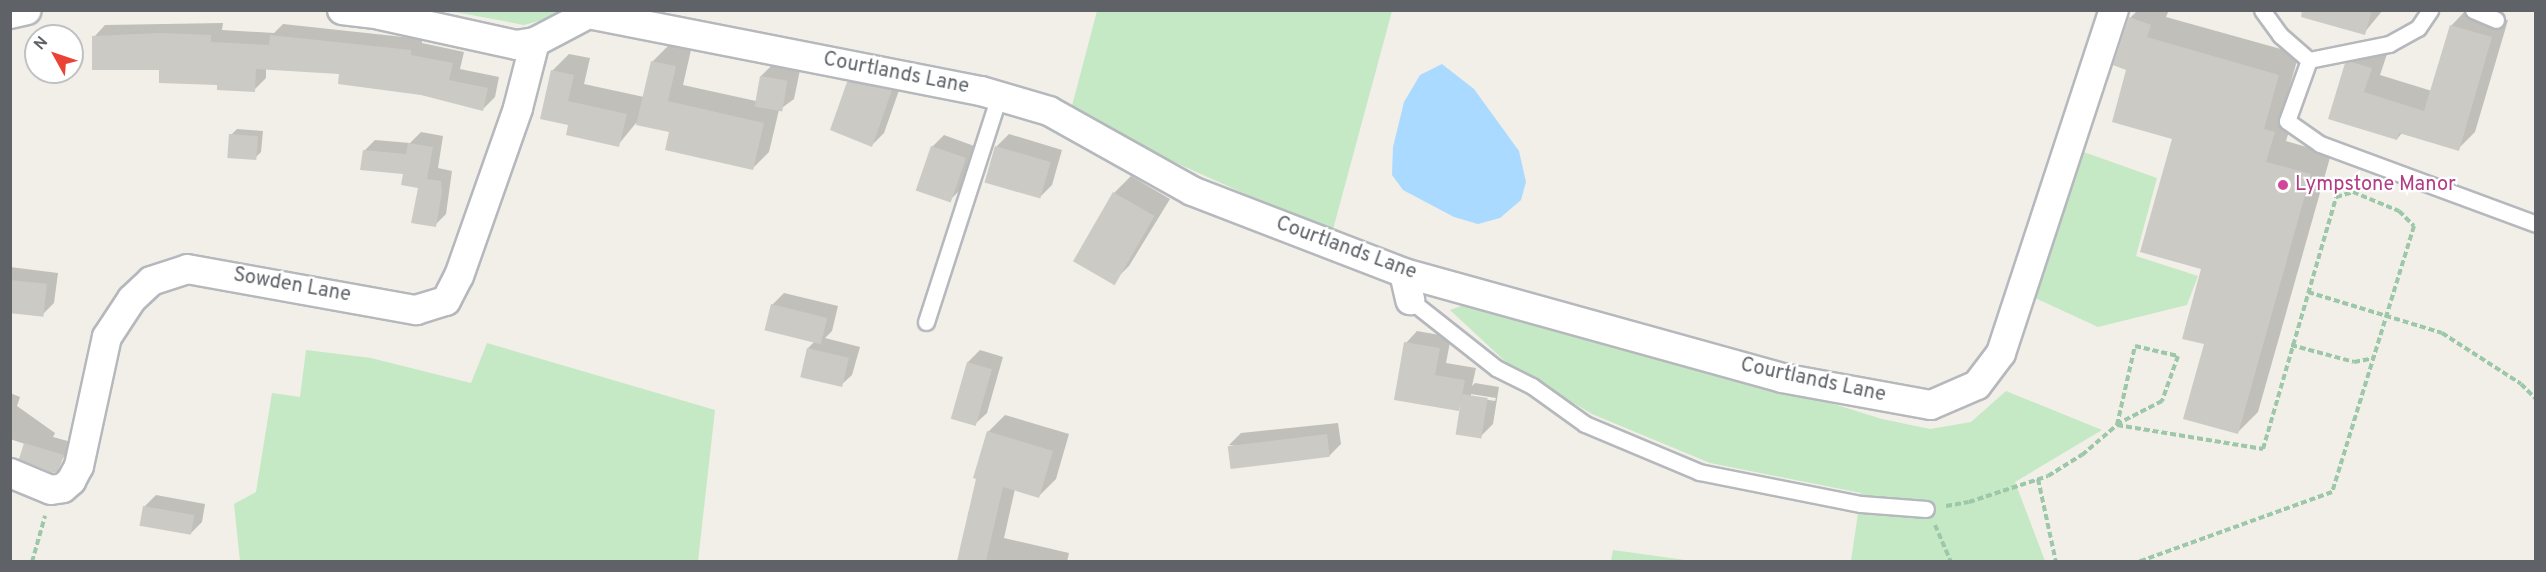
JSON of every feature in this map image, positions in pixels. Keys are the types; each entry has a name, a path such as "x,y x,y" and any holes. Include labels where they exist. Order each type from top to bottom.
{"street":[{"path":"10,14 27,10"},
{"name":"Courtlands Lane","path":"342,10 380,15 516,45 535,42 588,14 645,17 999,96 1049,111 1192,191 1404,273 1782,378 1931,405 1977,385 2001,353 2114,10"},
{"name":"Sowden Lane","path":"51,490 71,481 79,466 106,337 126,306 151,281 187,269 416,310 446,301 459,276 518,108 535,42"},
{"path":"1404,273 1410,300"},
{"path":"10,473 51,490"}],"lane":[{"path":"2262,10 2280,35 2309,60"},
{"path":"2309,60 2389,44 2418,28 2430,10"},
{"path":"2473,10 2496,20"},
{"path":"2309,60 2288,121 2320,144 2535,224"},
{"path":"926,322 999,96"},
{"path":"1410,300 1497,368 1532,386 1586,424 1699,472 1861,504 1926,509"}],"path":[{"path":"2117,425 2263,449 2336,197 2353,192 2399,211 2414,226 2332,492 2138,561"},
{"path":"2308,292 2442,333 2522,384 2535,399"},
{"path":"2292,345 2354,362 2374,358"},
{"path":"1951,561 1926,509 1969,502 2038,479 2082,455 2117,425 2162,401 2178,356 2135,346 2117,425"},
{"path":"2038,479 2056,561"},
{"path":"32,561 51,490"}],"green space":[{"path":"450,11 560,11 553,17 524,25"},
{"path":"1097,11 1392,11 1332,233 1099,128 1072,106"},
{"path":"2078,150 2157,178 2136,256 2198,276 2187,305 2098,327 2033,297"},
{"path":"1478,300 1569,322 1882,419 1930,429 1971,422 2006,391 2102,430 2015,482 2045,561 1851,561 1861,493 1710,463 1592,414 1509,365 1450,310"},
{"path":"487,343 715,410 698,561 240,561 234,504 256,492 272,393 300,397 306,350 371,358 471,383"},
{"path":"1613,550 1692,561 1611,561"}],"water":[{"path":"1442,64 1474,89 1519,151 1526,182 1521,200 1500,218 1478,224 1454,217 1403,190 1392,175 1393,147 1404,102 1420,75"}],"building":[{"path":"2302,10 2372,10 2365,35 2301,17"},
{"path":"2129,17 2151,25 2147,37 2279,75 2264,129 2275,132 2266,162 2311,174 2238,434 2183,419 2204,344 2182,339 2201,269 2140,252 2172,139 2112,122 2126,70 2113,65"},
{"path":"2450,25 2492,37 2459,151 2399,133 2397,140 2328,119 2345,63 2351,62 2372,68 2364,92 2424,111"},
{"path":"160,33 211,35 211,42 269,45 270,35 411,50 411,55 453,63 449,80 488,88 483,111 421,95 338,84 339,74 256,69 255,92 217,90 217,85 159,83 159,70 92,70 92,36"},
{"path":"651,61 676,66 668,101 764,123 753,170 665,150 669,132 636,125"},
{"path":"551,70 574,75 568,101 627,114 619,147 566,135 568,125 540,119"},
{"path":"760,76 788,81 782,111 755,107"},
{"path":"847,82 892,90 872,147 830,130"},
{"path":"229,134 258,136 256,160 227,158"},
{"path":"408,143 433,147 427,179 441,181 442,192 436,227 411,223 418,188 401,185 403,174 360,170 363,150 406,154"},
{"path":"931,146 966,158 951,202 916,190"},
{"path":"995,146 1051,162 1040,199 985,183"},
{"path":"1113,192 1155,216 1115,285 1073,261"},
{"path":"10,280 47,284 43,317 10,313"},
{"path":"771,304 827,318 821,344 764,330"},
{"path":"1404,342 1440,348 1435,375 1465,380 1459,411 1394,400"},
{"path":"807,348 849,358 842,387 800,377"},
{"path":"967,362 992,369 976,426 951,419"},
{"path":"1462,394 1488,398 1481,439 1456,434"},
{"path":"987,431 1053,451 1039,498 1003,487 986,561 957,561 976,479 973,478"},
{"path":"1327,434 1330,457 1231,469 1228,446"},
{"path":"24,443 64,455 58,471 53,473 19,459"},
{"path":"143,506 194,515 191,535 140,526"}],"place":[{"name":"Lympstone Manor","path":"2283,185"}]}
